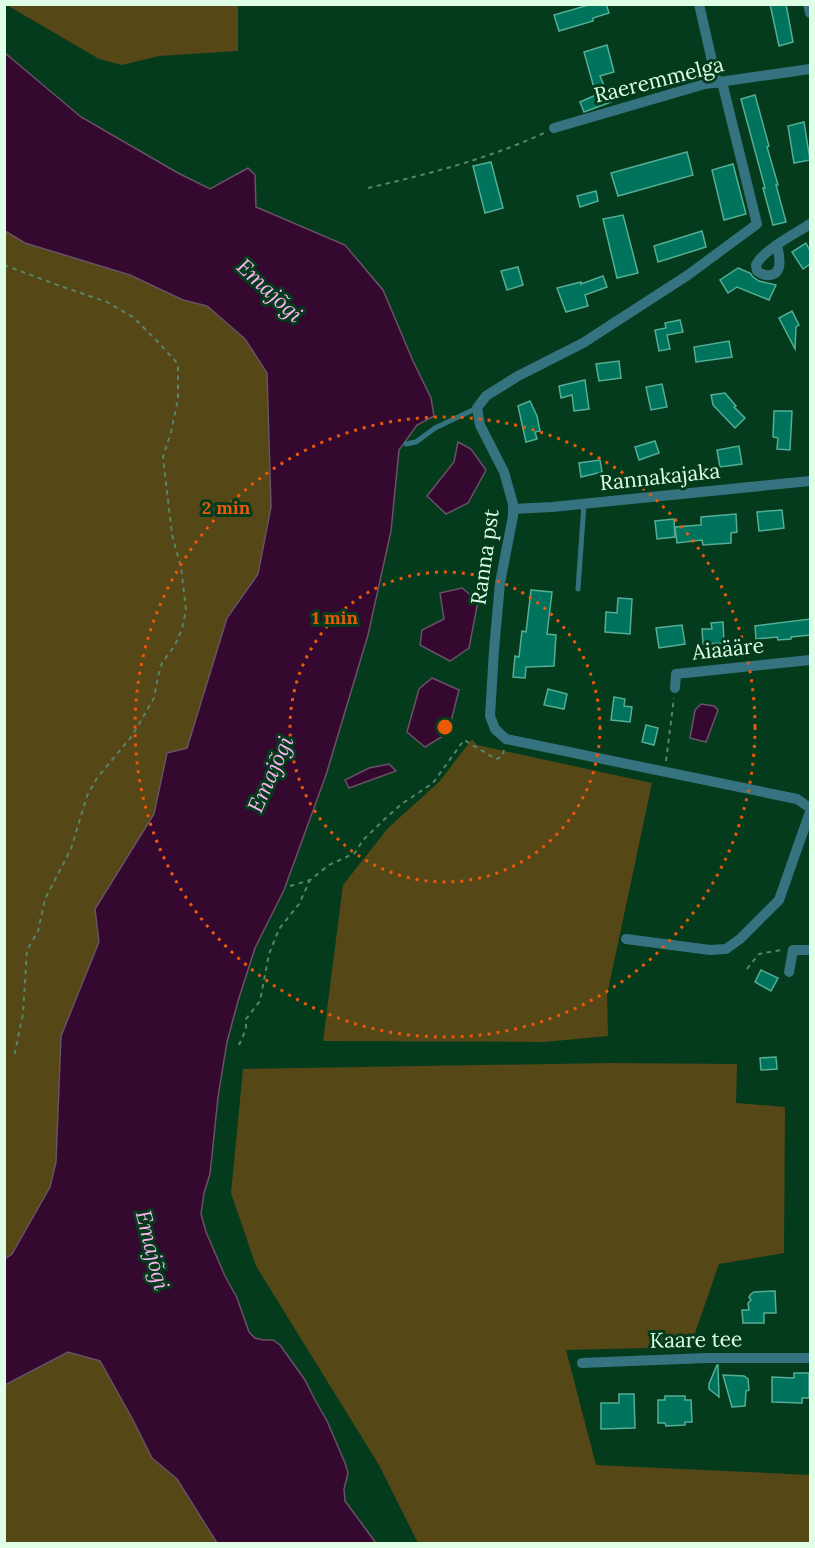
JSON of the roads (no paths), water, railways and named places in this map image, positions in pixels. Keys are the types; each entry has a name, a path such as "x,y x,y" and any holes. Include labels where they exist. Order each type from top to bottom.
{"street":[{"path":"477,408 486,396 518,376 583,343 688,275 758,224 699,4"},
{"path":"808,4 810,13"},
{"name":"Raeremmelga","path":"554,128 705,84 810,69"},
{"path":"777,245 810,224"},
{"name":"Ranna pst","path":"477,408 480,425 504,472 513,509 500,583 494,650 490,716 495,729 506,739 797,799 810,810"},
{"name":"Rannakajaka","path":"513,509 810,481"},
{"name":"Aiaääre","path":"675,688 676,674 810,660"},
{"path":"626,939 710,950 726,949 740,939 779,900 810,810"},
{"path":"789,972 793,950 810,950"},
{"name":"Kaare tee","path":"582,1363 706,1358 810,1358"}],"lane":[{"path":"406,444 416,442 435,428 477,408"},
{"path":"578,589 584,504"}],"water":[{"name":"Emajõgi","path":"5,53 81,117 178,173 210,189 248,168 255,175 256,207 345,245 383,290 431,398 434,416 417,425 399,450 391,531 368,635 326,775 284,890 255,948 238,1001 227,1042 218,1097 210,1174 201,1214 206,1232 237,1298 249,1332 255,1338 273,1340 280,1345 305,1380 327,1421 348,1473 344,1489 345,1501 376,1543 217,1543 177,1479 152,1458 100,1361 68,1352 5,1385 5,1259 12,1254 50,1187 56,1162 61,1036 99,942 95,909 154,814 167,753 187,748 227,618 258,574 271,507 267,373 245,339 207,306 183,300 130,275 25,243 5,231"},
{"path":"458,442 471,449 486,470 468,503 446,514 427,496 454,462"},
{"path":"462,588 478,601 469,648 450,661 420,645 422,630 444,619 440,593"},
{"path":"432,678 459,690 448,733 425,747 407,732 419,689"},
{"path":"701,704 714,706 718,710 706,742 690,738 695,710"},
{"path":"389,764 396,771 349,788 345,780 369,768"}]}
